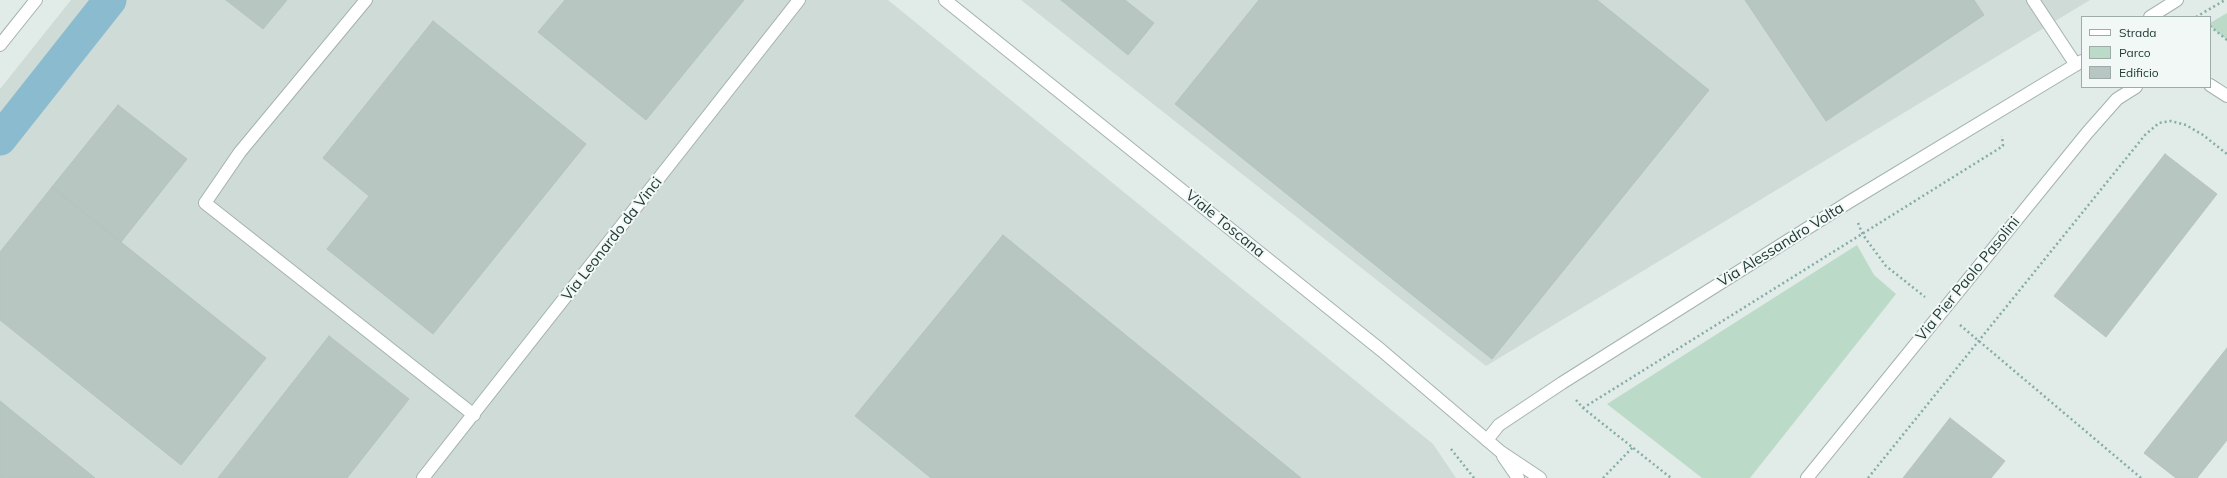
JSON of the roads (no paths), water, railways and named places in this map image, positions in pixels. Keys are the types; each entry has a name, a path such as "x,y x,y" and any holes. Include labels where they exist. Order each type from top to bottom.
{"street":[{"path":"0,45 36,0"},
{"path":"366,0 240,152 205,203 474,415"},
{"name":"Via Leonardo da Vinci","path":"423,478 799,0"},
{"name":"Viale Toscana","path":"945,0 1271,260 1500,452 1540,478"},
{"path":"2032,0 2079,63"},
{"path":"2152,16 2177,0"},
{"name":"Via Alessandro Volta","path":"1487,440 1499,425 1562,383 1849,202 2079,63"},
{"path":"2211,86 2227,96"},
{"name":"Via Pier Paolo Pasolini","path":"1807,478 2087,133 2117,99 2134,88"},
{"name":"Viale Toscana","path":"1500,452 1518,478"}],"waterway":[{"path":"0,139 110,0"}]}
